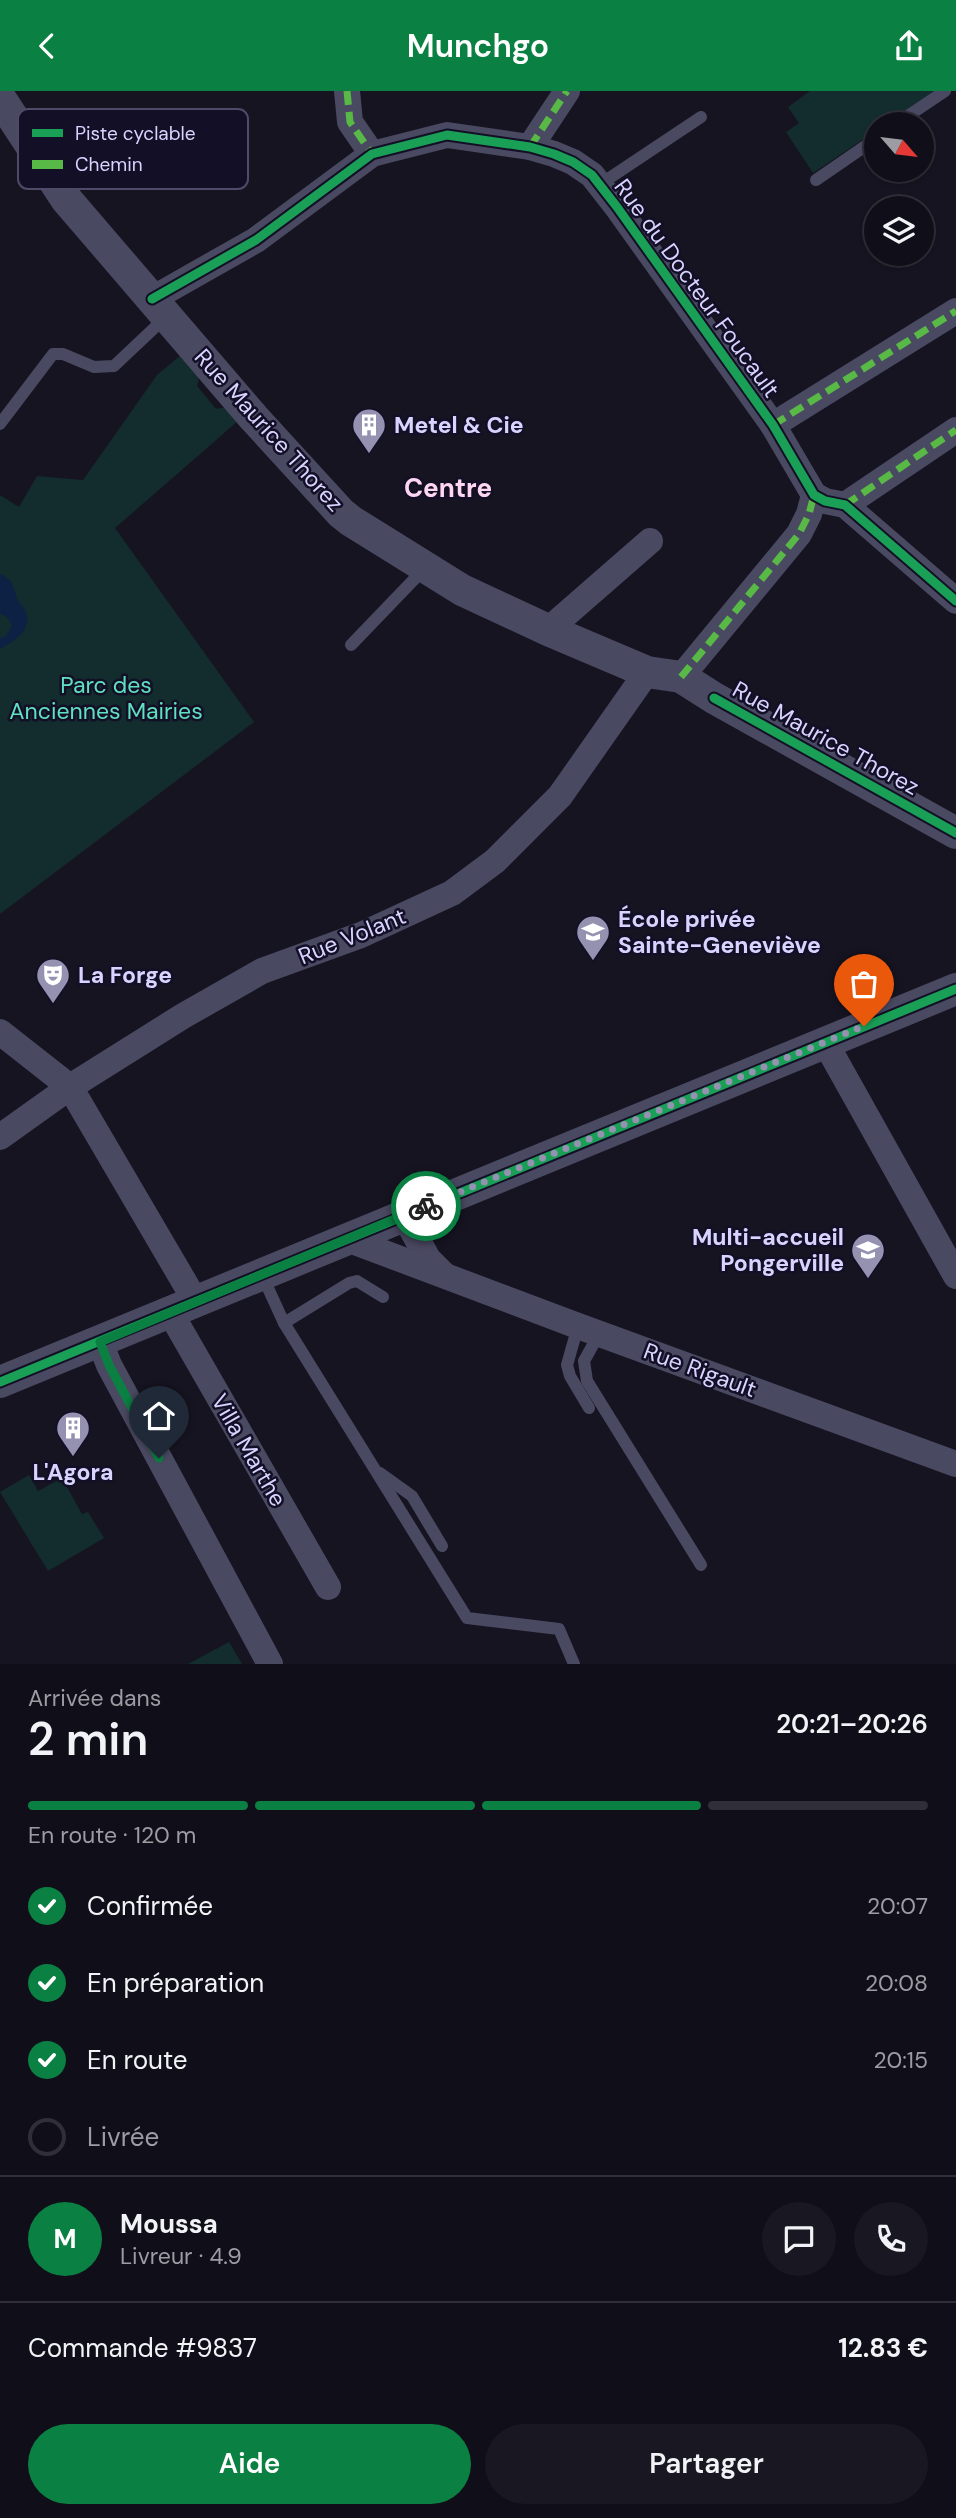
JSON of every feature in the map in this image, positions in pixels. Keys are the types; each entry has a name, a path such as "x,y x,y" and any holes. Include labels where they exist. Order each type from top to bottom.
{"street":[{"path":"347,91 350,122 372,154"},
{"path":"530,147 567,91"},
{"name":"Rue Maurice Thorez","path":"0,98 18,126"},
{"name":"Rue du Docteur Foucault","path":"159,307 256,240 372,154 452,135 530,147 573,162 592,175 773,425 814,495"},
{"name":"Rue Maurice Thorez","path":"59,189 254,418 341,513 463,590 548,630 647,671 681,677 956,833"},
{"path":"773,425 956,311"},
{"path":"845,505 956,430"},
{"path":"681,677 799,534 809,514 814,495 825,501 845,505 956,601"},
{"path":"548,630 650,541"},
{"name":"Rue Volant","path":"0,1137 70,1087 183,1016 262,971 361,935 453,893 495,861 560,796 647,671"},
{"path":"0,1382 956,989"},
{"path":"0,1032 70,1087"},
{"path":"825,1042 956,1276"},
{"name":"Villa Marthe","path":"70,1087 328,1587"},
{"name":"Rue Rigault","path":"404,1215 428,1259 444,1275"},
{"name":"Rue Rigault","path":"347,1239 956,1464"},
{"path":"100,1342 109,1365 270,1664"}],"lane":[{"path":"914,112 945,91"},
{"path":"599,185 701,117"},
{"path":"816,180 864,147"},
{"path":"0,424 53,354 63,354 94,367 114,366 159,307"},
{"path":"351,645 425,568"},
{"path":"262,1275 284,1323 467,1618 559,1629 574,1664"},
{"path":"284,1323 349,1283 357,1281 383,1297"},
{"path":"589,1330 567,1365 570,1376 589,1408"},
{"path":"589,1330 584,1361 587,1381 701,1565"},
{"path":"375,1470 412,1496 442,1546"}],"green space":[{"path":"810,91 936,91 904,112 864,112 864,139 813,173 786,132 799,123 788,107"},
{"name":"Parc des Anciennes Mairies","path":"182,354 200,374 197,386 216,409 226,407 238,421 115,528 254,722 0,914 0,495 19,507 37,476 83,480 157,375"},
{"path":"29,1475 38,1491 62,1478 82,1514 88,1512 104,1538 48,1571 0,1492"},
{"path":"229,1642 242,1664 188,1664"}],"water":[{"path":"0,574 11,583 25,610 27,623 22,634 0,649 0,639 6,636 12,626 8,618 0,613"}],"marked path":[{"path":"347,91 350,122 372,154"},
{"path":"530,147 567,91"},
{"path":"773,425 956,311"},
{"path":"845,505 956,430"},
{"path":"681,677 799,534 809,514 814,495"}],"cycle path":[{"path":"152,299 256,240 372,154 447,135 530,147 554,154 573,162 592,175 617,207 773,425 814,495 825,501 845,505 956,601"},
{"path":"714,698 956,833"},
{"path":"0,1382 956,989"}],"way so far":[{"path":"426,1206 864,1026"}],"place":[{"name":"Metel & Cie","path":"369,455"},
{"name":"École privée Sainte-Geneviève","path":"593,962"},
{"name":"La Forge","path":"53,1005"},
{"name":"Multi-accueil Pongerville","path":"868,1280"},
{"name":"L'Agora","path":"73,1458"}],"district":[{"name":"Centre","path":"448,488"}],"route":[{"path":"159,1458 109,1365 100,1342 426,1206"}]}
